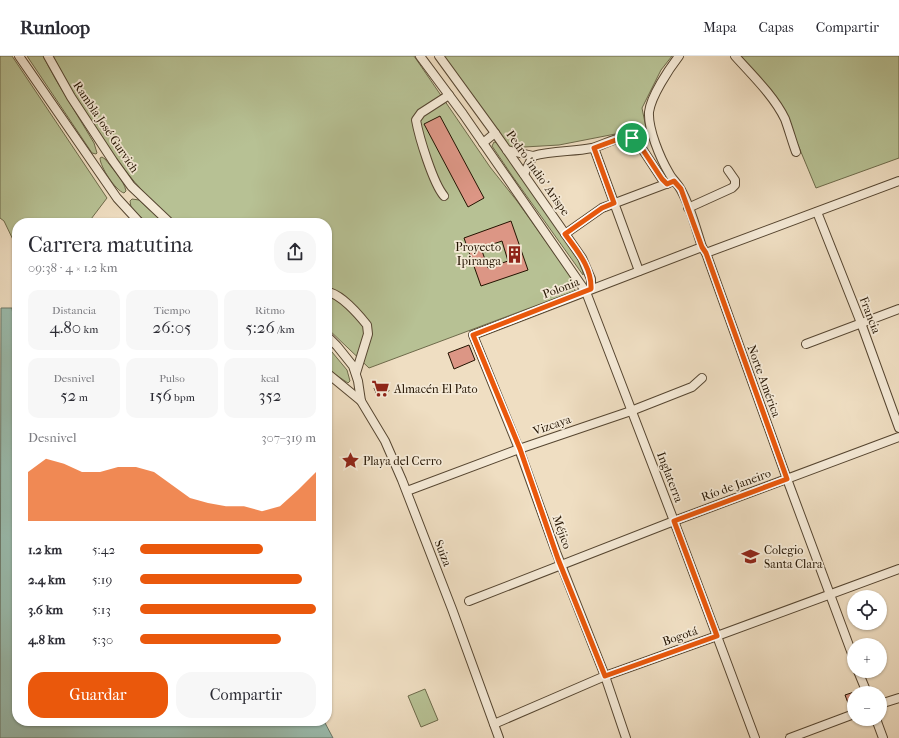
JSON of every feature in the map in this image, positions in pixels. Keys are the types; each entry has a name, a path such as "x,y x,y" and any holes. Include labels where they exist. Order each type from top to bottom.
{"street":[{"path":"20,56 117,198 135,218"},
{"name":"Rambla José Gurvich","path":"48,56 71,97 131,186 165,218"},
{"path":"420,56 588,290"},
{"name":"Pedro 'indio' Arispe","path":"438,56 524,174 587,268 591,279 588,290"},
{"name":"Norte América","path":"679,56 658,89 651,106 651,126 670,183 681,189 847,640"},
{"path":"735,56 760,84 779,110 785,120 796,152"},
{"path":"444,196 431,169 417,128 416,120 421,113 449,95"},
{"path":"463,114 475,105"},
{"name":"Pedro 'indio' Arispe","path":"483,143 495,133"},
{"path":"507,150 533,156 546,152 576,151 594,148 624,137 632,138 637,141 662,179 670,183"},
{"path":"594,148 639,271"},
{"path":"524,174 533,156"},
{"path":"688,208 732,188 735,185 735,180 728,170"},
{"name":"Polonia","path":"473,335 639,271 817,212 899,181"},
{"path":"565,234 602,208 670,183"},
{"name":"Francia","path":"817,212 861,323 899,428"},
{"name":"Inglaterra","path":"588,290 631,411 674,521 755,738"},
{"path":"332,293 342,300 367,325 368,334 357,377"},
{"path":"806,344 899,309"},
{"name":"Méjico","path":"473,335 520,449 561,565 605,676 626,738"},
{"path":"332,341 348,359 357,377"},
{"path":"332,377 362,401"},
{"name":"Suiza","path":"357,377 362,401 385,441 407,491 499,738"},
{"name":"Vizcaya","path":"407,491 520,449 631,411 692,386 702,378"},
{"name":"Río de Janeiro","path":"469,601 674,521 899,436"},
{"name":"Bogotá","path":"494,724 605,676 899,569"},
{"path":"887,702 899,698"},
{"path":"790,738 847,717"},
{"path":"879,726 884,738"}],"shaded area":[{"path":"0,56 12,56 107,198 92,218 12,218 12,238 4,221 0,218"},
{"path":"27,56 43,56 94,143 96,154 92,153"},
{"path":"53,56 414,56 490,167 517,201 573,280 575,291 369,368 332,333 332,218 171,218 149,198 121,166 73,94"},
{"path":"443,56 672,56 661,70 642,108 646,128 559,145 507,148"},
{"path":"741,56 899,56 899,158 816,188 783,109"},
{"path":"494,142 498,143 574,251 583,269 583,275 492,146"},
{"path":"102,157 120,178 125,187 126,191 124,193 117,188 105,173 100,158"},
{"path":"132,199 139,200 159,218 142,218 131,207 130,201"},
{"path":"1,308 12,308 12,726 327,726 333,738 0,738"},
{"path":"332,352 347,370 350,381 348,383 332,372"},
{"path":"425,689 438,720 421,727 408,696"}],"building":[{"path":"440,116 484,198 468,207 424,124"},
{"name":"Proyecto Ipiranga","path":"511,221 528,270 481,286 464,238","holes":["502,241 508,261 488,268 481,248"]},
{"path":"469,345 475,360 454,369 448,353"},
{"name":"Almacén El Pato","path":"386,383 389,391 377,395 374,388"}],"place":[{"name":"Proyecto Ipiranga","path":"514,254"},
{"name":"Almacén El Pato","path":"381,389"},
{"name":"Playa del Cerro","path":"350,461"},
{"name":"Colegio Santa Clara","path":"751,557"}],"route":[{"path":"624,137 632,138 637,141 662,179 667,184 674,181 681,189 702,247 706,253 787,479 674,521 717,636 605,676 558,559 520,449 476,346 473,335 591,289 591,279 587,268 582,258 565,234 602,208 614,203 594,148 624,137"}]}
